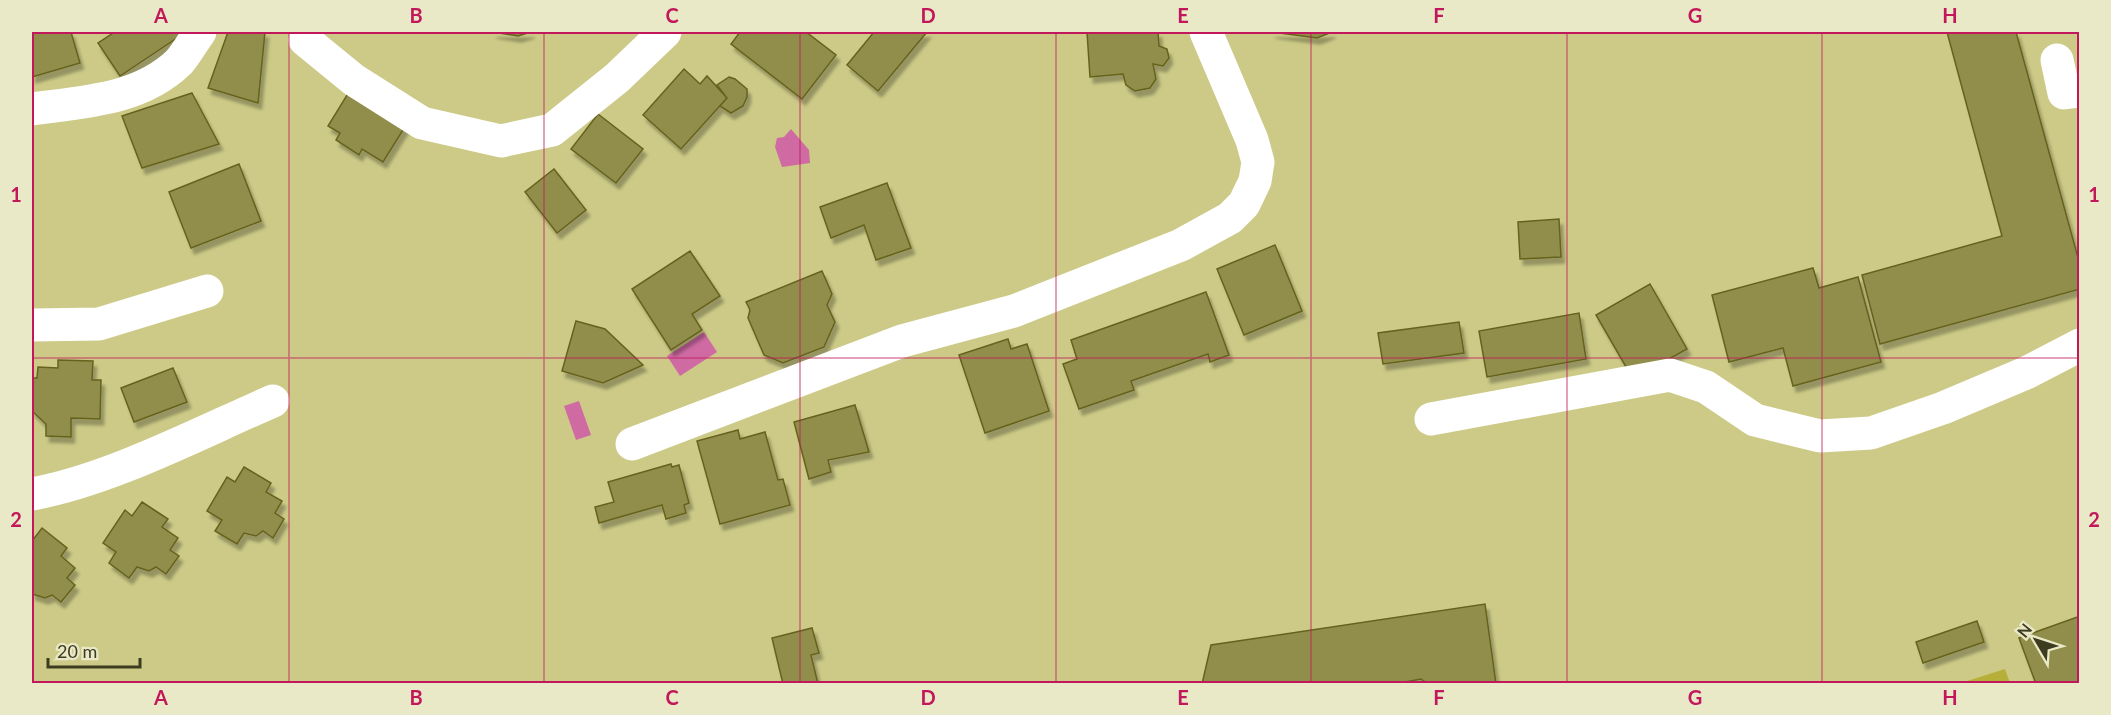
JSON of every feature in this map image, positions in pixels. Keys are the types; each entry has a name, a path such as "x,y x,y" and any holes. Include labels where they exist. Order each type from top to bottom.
{"street":[{"path":"32,109 108,99 152,83 180,61 200,32"},
{"path":"305,40 354,80 422,123 501,141 552,130 617,78 665,32"},
{"path":"632,444 902,341 1014,311 1181,245 1230,218 1248,197 1255,181 1258,162 1252,140 1206,32"},
{"path":"2057,60 2064,93 2079,91"},
{"path":"32,325 99,324 207,291"},
{"path":"1431,419 1670,375 1706,387 1755,420 1820,436 1871,433 1943,408 2026,372 2079,345"},
{"path":"32,494 54,490 153,454 273,401"}],"shaded area":[{"path":"791,129 809,150 810,163 782,167 775,147 777,138 784,137"},
{"path":"704,332 717,352 680,376 667,356"},
{"path":"579,401 591,435 576,440 564,406"},
{"path":"2005,669 2010,683 1961,683"}],"building":[{"path":"32,32 71,32 80,63 32,77"},
{"path":"111,32 186,32 120,76 98,43 113,33"},
{"path":"228,32 265,32 258,103 208,88"},
{"path":"493,32 531,32 518,36"},
{"path":"740,32 806,32 836,55 802,99 731,44"},
{"path":"874,32 927,32 878,91 847,65"},
{"path":"1087,32 1158,32 1159,46 1167,49 1169,58 1163,66 1153,64 1156,79 1150,88 1135,91 1126,85 1123,74 1090,77"},
{"path":"1272,32 1332,32 1317,38"},
{"path":"1947,32 2016,32 2080,265 2080,289 1880,344 1862,275 2002,236"},
{"path":"684,69 700,84 707,76 727,98 681,149 643,115"},
{"path":"729,77 747,89 747,97 743,106 731,113 720,106 727,98 717,85"},
{"path":"352,87 408,122 383,162 362,149 359,155 336,140 340,133 328,126"},
{"path":"192,93 219,144 142,168 122,116"},
{"path":"598,114 643,149 616,183 571,149"},
{"path":"239,164 261,221 191,248 169,192"},
{"path":"554,169 586,210 557,233 525,192"},
{"path":"887,183 911,248 876,260 864,225 831,238 820,207"},
{"path":"1559,219 1561,257 1520,259 1518,222"},
{"path":"1275,245 1302,311 1244,335 1217,269"},
{"path":"690,251 720,296 692,314 702,330 671,350 632,289"},
{"path":"1813,268 1819,288 1858,277 1881,362 1793,386 1783,348 1729,362 1712,295"},
{"path":"822,271 832,294 827,305 835,322 824,347 783,363 764,355 748,318 750,310 746,302"},
{"path":"1650,284 1687,349 1633,379 1596,315"},
{"path":"1206,292 1229,355 1210,362 1208,354 1131,381 1134,390 1079,409 1063,364 1077,359 1071,340"},
{"path":"1579,313 1586,359 1487,377 1479,331"},
{"path":"576,321 605,329 643,365 603,383 562,371"},
{"path":"1459,322 1464,353 1383,364 1378,333"},
{"path":"1008,339 1011,349 1027,344 1049,411 985,433 959,355"},
{"path":"58,360 93,361 92,380 101,380 100,419 71,418 71,437 46,436 46,424 32,411 32,378 37,378 38,367 58,368"},
{"path":"173,368 187,402 134,422 121,388"},
{"path":"855,405 869,452 828,460 831,472 809,479 794,422"},
{"path":"738,430 740,439 765,432 778,480 783,479 790,505 720,524 697,441"},
{"path":"671,464 672,467 679,465 689,503 684,505 686,513 666,519 662,505 599,523 595,507 614,502 608,482"},
{"path":"244,467 271,483 266,492 282,501 275,513 284,519 273,538 263,531 256,536 244,533 237,544 215,531 222,520 207,511 227,477 235,482"},
{"path":"142,502 168,519 162,527 178,538 170,550 179,556 166,574 156,567 149,571 137,567 129,578 109,563 116,552 103,543 125,510 132,516"},
{"path":"42,528 67,548 61,556 75,568 67,578 75,585 61,602 52,595 45,598 32,594 32,541"},
{"path":"1485,604 1496,684 1428,684 1421,679 1394,684 1202,684 1211,645"},
{"path":"2080,616 2080,684 2036,684 2019,638"},
{"path":"1977,621 1984,642 1923,663 1916,642"},
{"path":"812,628 819,653 811,655 818,684 783,684 772,638"}]}
